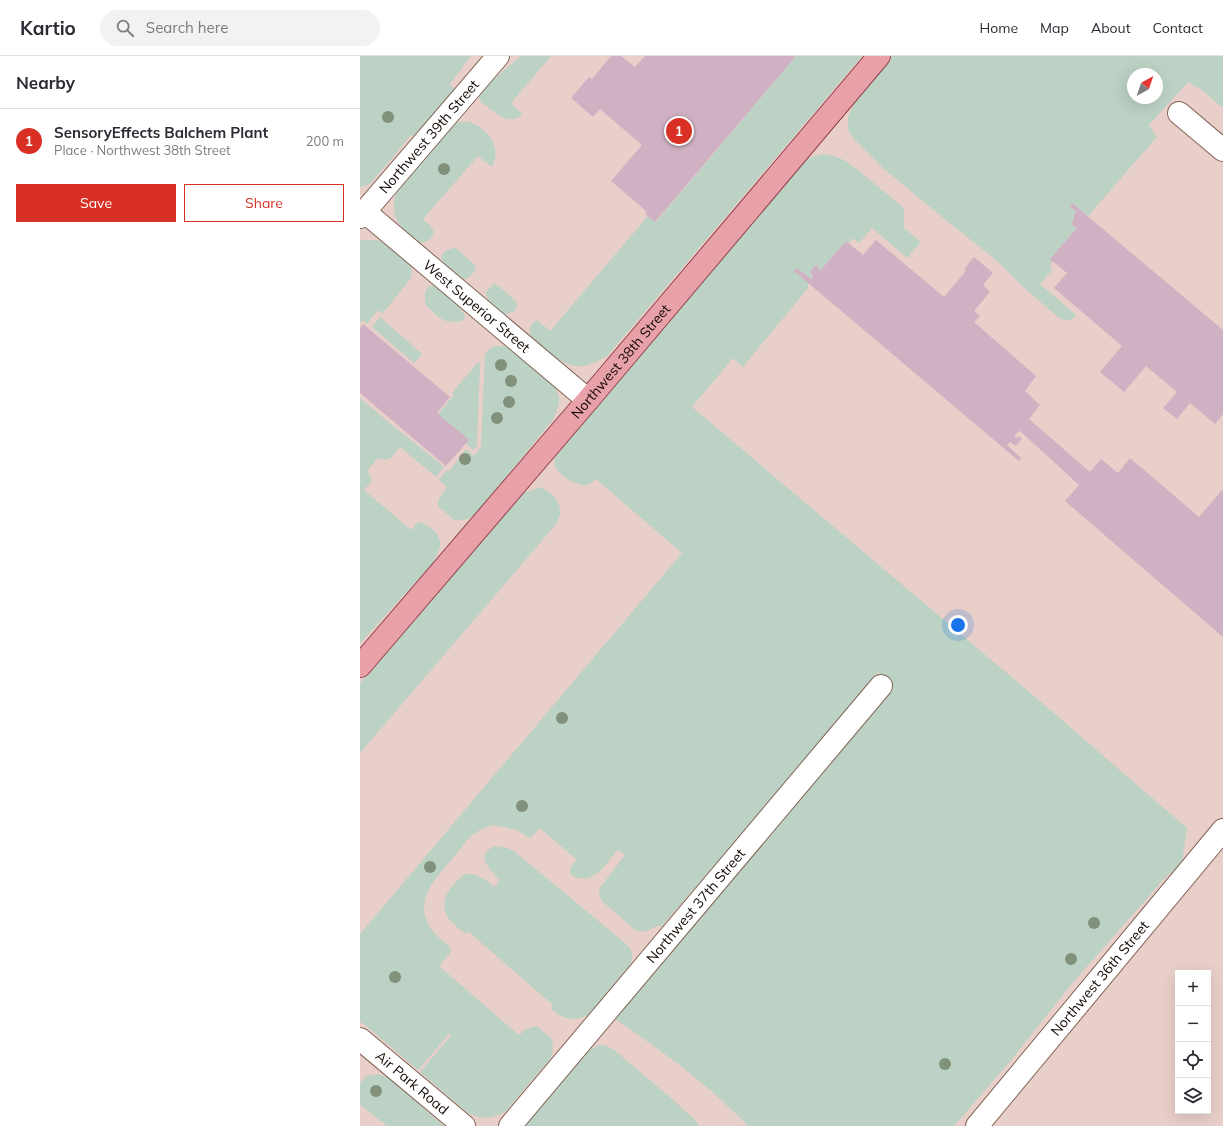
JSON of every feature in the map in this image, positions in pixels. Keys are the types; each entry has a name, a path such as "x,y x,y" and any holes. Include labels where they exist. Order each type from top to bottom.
{"main road":[{"name":"Northwest 38th Street","path":"360,666 588,400 879,56"}],"street":[{"name":"Northwest 39th Street","path":"362,214 498,56"},
{"path":"1179,113 1223,150"},
{"name":"West Superior Street","path":"362,214 588,400"},
{"name":"Northwest 37th Street","path":"510,1126 881,686"},
{"name":"Northwest 36th Street","path":"977,1126 1223,830"},
{"name":"Air Park Road","path":"360,1039 464,1126"}],"shaded area":[{"path":"360,56 1223,56 1223,1126 360,1126"}],"green space":[{"path":"360,56 471,56 449,85 455,88 416,138 411,135 370,184 360,187"},
{"path":"521,56 551,56 511,103 522,114 521,116 516,119 505,118 495,113 481,102 479,98 491,82"},
{"path":"796,56 862,56 608,355 598,361 583,366 568,364 534,340 530,332 530,328 533,323 537,320 550,331 648,216 656,222"},
{"path":"890,56 1223,56 1223,108 1203,91 1188,82 1149,125 1157,137 1088,216 1072,203 1070,206 1076,212 1074,215 1074,220 1071,224 1077,228 1050,259 1053,261 1050,266 1053,269 1040,284 1077,316 1068,320 1063,320 1058,317 1023,287 996,260 884,169 854,139 848,130 848,117 860,91"},
{"path":"460,122 472,123 484,130 495,147 495,161 492,167 478,156 423,219 432,228 433,234 428,241 422,243 415,240 397,219 394,203 397,190 454,124"},
{"path":"823,154 844,160 905,209 904,228 921,242 907,258 872,228 859,243 853,238 849,243 846,241 820,271 818,269 819,267 816,265 810,272 813,277 811,279 797,268 795,271 808,282 808,288 743,367 733,358 692,407 1034,696 1187,828 1182,862 1174,876 1170,873 1164,879 1070,986 1007,1065 954,1126 748,1126 699,1080 614,1018 883,695 893,686 878,672 870,684 661,927 657,926 644,932 635,930 602,901 599,894 599,889 625,855 618,850 602,868 591,877 578,878 570,873 571,867 577,860 540,828 532,837 529,838 517,830 493,825 480,830 470,837 433,882 426,895 424,906 425,916 430,928 449,946 451,950 439,966 519,1035 526,1029 537,1026 552,1039 553,1049 551,1058 505,1112 486,1118 478,1117 468,1113 420,1072 451,1036 449,1034 418,1070 360,1022 360,934 682,553 596,479 592,483 582,485 571,481 561,474 555,466 556,450 806,159"},
{"path":"360,240 377,240 384,243 394,249 411,264 412,269 411,278 382,314 378,310 367,324 363,320 360,323"},
{"path":"456,248 474,264 476,269 471,276 463,280 443,263 441,257 447,250"},
{"path":"493,284 496,284 516,301 517,306 515,311 504,314 490,302 486,292"},
{"path":"429,286 437,286 454,299 465,316 462,321 455,322 445,320 437,316 425,304 425,292"},
{"path":"380,317 422,354 414,363 372,327"},
{"path":"503,346 514,350 553,384 558,394 559,402 553,420 476,513 466,519 454,520 438,506 438,500 447,487 439,480 447,470 449,471 466,449 474,456 481,447 485,354 492,347"},
{"path":"478,362 480,364 477,446 473,450 466,443 469,440 438,414 454,395 452,393"},
{"path":"360,398 444,467 436,477 400,447 391,458 384,460 378,458 367,471 371,477 371,482 364,490 411,530 416,524 421,522 431,528 439,538 440,546 432,564 360,643"},
{"path":"539,487 552,495 558,503 560,513 556,524 360,753 360,683 517,499 526,492"},
{"path":"495,846 508,848 515,852 624,942 631,950 632,958 630,965 588,1015 573,1019 559,1015 551,1009 553,1005 469,932 465,933 457,927 445,911 445,898 448,892 465,874 481,877 494,887 500,880 489,868 485,858 485,854"},
{"path":"598,1045 604,1045 613,1049 671,1098 696,1121 699,1126 518,1126 575,1059"},
{"path":"379,1074 389,1078 444,1126 387,1126 360,1105 360,1083 367,1076"}],"building":[{"path":"611,56 621,56 635,67 645,56 796,56 655,222 645,214 647,212 611,181 642,145 600,109 593,117 571,98 589,77 592,79"},
{"path":"1072,203 1223,330 1223,414 1215,424 1190,403 1177,419 1163,408 1177,392 1146,366 1124,392 1100,372 1122,346 1054,288 1067,273 1050,259 1077,228 1071,224 1074,220 1074,215 1076,212 1070,206"},
{"path":"876,240 944,297 966,271 964,269 974,257 993,273 983,285 990,292 974,311 980,316 974,322 1036,376 1025,391 1040,405 1029,419 1090,472 1101,459 1118,473 1130,458 1199,517 1222,490 1223,491 1223,637 1065,501 1079,485 1020,431 1014,436 1017,438 1018,436 1022,439 1016,446 1010,442 1007,445 1021,458 1019,461 794,271 797,268 811,279 813,277 810,272 816,265 819,267 818,269 820,271 846,241 863,255"},
{"path":"363,324 450,397 437,413 469,440 446,466 360,393 360,328"}],"place":[{"name":"SensoryEffects Balchem Plant","path":"679,131"}]}
